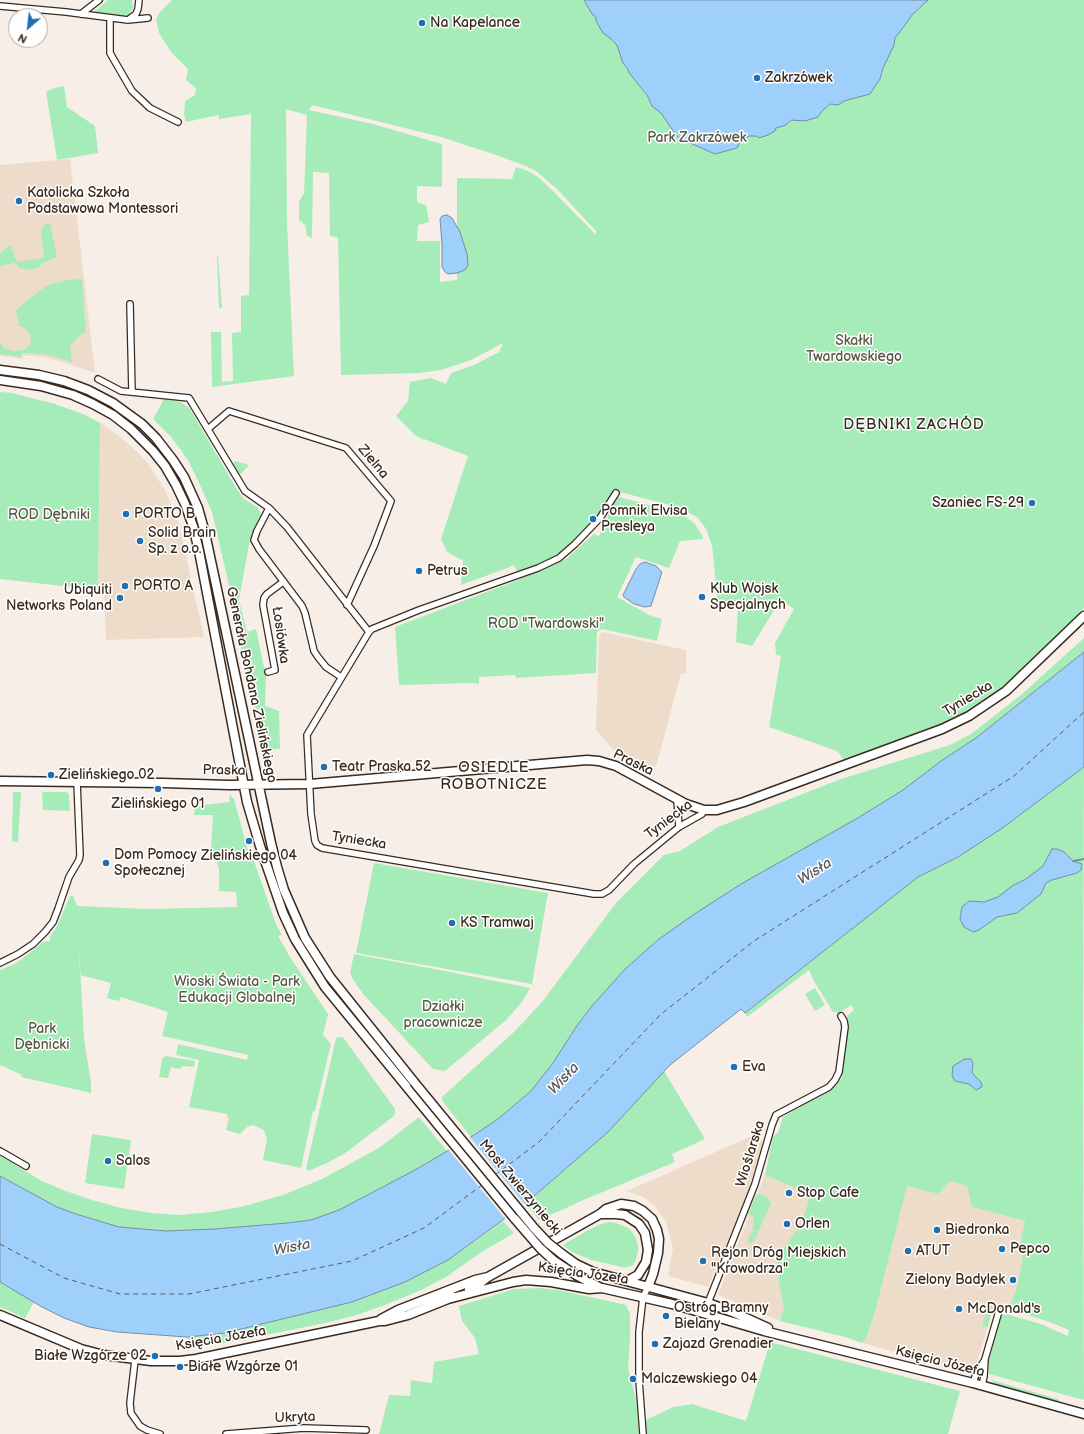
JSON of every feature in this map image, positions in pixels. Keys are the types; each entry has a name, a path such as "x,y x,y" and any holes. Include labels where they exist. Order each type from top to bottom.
{"main road":[{"name":"Generała Bohdana Zielińskiego","path":"0,370 39,375 64,381 106,399 127,412 142,424 159,442 179,468 189,486 198,508 205,533 258,785 280,877 291,906 305,938 336,985 414,1082"},
{"name":"Generała Bohdana Zielińskiego","path":"0,380 41,386 84,399 122,422 141,438 169,472 185,504 193,526 251,819 283,913 296,939 325,987 407,1087"},
{"name":"Tyniecka","path":"704,810 717,810 744,802 950,726 978,710 1006,691 1084,616"},
{"name":"Praska","path":"0,781 244,785 310,784 587,760 616,766 677,800 704,810"},
{"name":"Most Zwierzyniecki","path":"414,1082 548,1243 576,1264 593,1272 627,1281"},
{"name":"Most Zwierzyniecki","path":"407,1087 529,1236 553,1260 573,1273 602,1288"},
{"name":"Księcia Józefa","path":"0,1315 81,1349 104,1355 135,1360 155,1361 196,1359 385,1321 408,1315 478,1285 488,1277 610,1207 621,1204 643,1211 652,1219 659,1235 659,1247 653,1274 648,1287"},
{"name":"Księcia Józefa","path":"600,1214 625,1215 639,1224 645,1233 648,1250 646,1262 638,1275 627,1281"},
{"name":"Księcia Józefa","path":"379,1321 398,1310 475,1280 488,1277"},
{"name":"Księcia Józefa","path":"448,1299 526,1280 552,1282 589,1289 602,1288 686,1308 715,1318 982,1386 1084,1414"},
{"name":"Księcia Józefa","path":"627,1281 708,1303 735,1313 789,1337"}],"street":[{"path":"81,14 99,0"},
{"path":"128,20 132,18 138,9 139,0"},
{"path":"0,6 128,20 148,18"},
{"path":"110,18 110,53 132,90 150,108 178,122"},
{"path":"130,304 132,392"},
{"path":"98,379 121,391 189,398 245,491 269,508 287,527 369,632"},
{"name":"Zielna","path":"208,429 229,411 346,448 391,501 374,546 347,605"},
{"path":"310,784 307,735 372,629 419,610 538,568 559,558 600,518 616,493"},
{"path":"269,508 254,540 259,549 302,606 314,651 326,667 341,678"},
{"name":"Łosiówka","path":"268,672 275,670 263,604 264,598 267,594 283,582"},
{"path":"0,963 33,944 45,932 52,922 69,877 79,860 77,782"},
{"name":"Tyniecka","path":"310,784 315,842 322,848 594,894 602,894 612,887 634,864 679,827 702,814 704,810"},
{"path":"677,800 679,827"},
{"name":"Wioślarska","path":"708,1303 755,1184 776,1115 829,1087 839,1072 845,1027 841,1016"},
{"path":"0,1150 26,1166"},
{"name":"Księcia Józefa","path":"643,1297 648,1287"},
{"path":"643,1297 640,1316 639,1357 643,1434"},
{"path":"686,1308 700,1307 708,1303 710,1311 715,1318"},
{"path":"982,1386 985,1359 999,1311"},
{"path":"973,1384 976,1374 985,1359"},
{"path":"135,1360 130,1413 140,1426 160,1434"},
{"name":"Ukryta","path":"226,1434 304,1428 366,1430"}],"shaded area":[{"path":"70,159 95,373 43,357 23,355 23,359 0,356 0,165"},
{"path":"100,423 119,436 147,462 166,492 179,524 204,637 106,640 104,591 98,590"},
{"path":"602,632 686,650 686,674 681,673 656,767 620,757 596,730 599,635"},
{"path":"752,1136 763,1141 760,1154 747,1194 708,1287 668,1276 673,1248 666,1222 654,1205 643,1197 627,1191"},
{"path":"765,1175 811,1193 800,1225 777,1258 779,1285 784,1307 780,1321 718,1295"},
{"path":"950,1181 967,1186 972,1207 1025,1221 1018,1252 1023,1256 1016,1290 1009,1309 994,1306 977,1363 974,1368 970,1367 969,1369 953,1368 862,1343 867,1337 877,1305 907,1185 938,1194"}],"green space":[{"path":"108,0 132,0 133,8 129,15 123,17 92,14"},
{"name":"Skałki Twardowskiego","path":"172,0 1084,0 1084,608 1011,681 978,707 942,726 844,760 837,751 769,727 781,656 776,655 775,643 794,609 787,604 779,602 752,646 736,642 738,606 723,607 718,605 712,545 706,529 698,518 681,508 616,491 611,495 604,510 596,520 561,554 544,564 520,572 516,570 514,565 461,585 463,561 447,552 441,539 468,456 424,439 423,440 415,435 396,416 408,401 410,382 431,378 446,384 451,373 474,365 499,352 503,343 471,360 441,370 419,373 341,375 338,237 330,236 329,173 313,172 312,238 307,236 305,225 299,220 299,202 304,193 307,115 286,109 287,223 294,376 212,387 211,332 221,332 222,382 233,381 232,333 241,332 241,296 249,295 251,114 219,119 219,115 186,122 184,114 185,101 195,95 196,88 186,80 188,69 171,52 159,33 156,20 160,12","holes":["312,105 441,137 496,155 536,171 557,189 596,231 596,235 538,177 526,170 516,167 512,179 457,178 457,280 440,282 440,241 417,241 418,225 429,222 426,205 417,202 417,186 442,187 442,144 373,124 309,110"]},
{"path":"64,86 67,107 95,126 98,153 57,160 46,92 54,88"},
{"path":"50,223 57,257 42,263 39,268 27,270 18,267 17,264 14,263 0,266 0,253 10,245 17,262 44,258 41,230 46,224"},
{"path":"218,256 222,307 219,308 217,257"},
{"path":"82,279 86,333 80,335 70,346 72,362 49,355 31,353 21,353 21,357 0,354 0,343 4,348 15,351 26,349 31,343 30,333 23,327 19,326 16,310 47,285 69,280"},
{"name":"ROD Dębniki","path":"0,392 12,393 55,404 83,414 100,423 98,590 0,579"},
{"path":"164,399 181,402 190,409 236,488 243,498 258,508 261,514 250,539 239,600 247,632 256,629 266,677 265,706 279,711 280,749 269,750 268,762 265,762 259,715 250,695 228,581 212,512 188,460 171,437 153,419"},
{"path":"235,461 249,465 240,475 233,464"},
{"name":"ROD \"Twardowski\"","path":"619,497 682,514 694,523 702,535 703,539 680,541 669,568 636,557 617,597 649,615 662,619 657,641 602,629 597,632 596,673 516,678 515,675 479,677 479,684 399,685 395,627 518,580 566,559 594,534 599,536 616,498"},
{"path":"1084,638 1084,652 976,738 941,761 903,790 856,819 741,884 659,939 625,969 592,1006 576,1027 553,1063 531,1091 498,1119 471,1137 443,1102 442,1097 515,1031 542,1002 616,903 664,855 680,851 718,827 841,779 950,745 971,734 1022,694"},
{"path":"1084,767 1084,1400 989,1374 988,1364 1000,1317 1003,1315 1006,1314 1041,1324 1068,1336 1069,1330 1047,1321 1009,1309 1016,1290 1023,1256 1018,1253 1025,1221 972,1207 967,1186 950,1181 938,1194 907,1186 877,1305 867,1337 862,1343 845,1337 780,1321 784,1307 779,1285 777,1258 800,1225 810,1194 765,1175 773,1136 778,1133 783,1117 829,1090 841,1079 847,1016 854,1010 851,1005 839,1013 833,1012 809,970 747,1017 745,1013 918,877 958,857 1001,829","holes":["973,1063 972,1073 981,1082 976,1090 964,1082"]},
{"path":"13,792 21,792 18,842 12,841"},
{"path":"42,792 67,792 69,795 70,811 43,810"},
{"path":"229,794 234,799 250,857 254,861 276,924 282,935 278,936 290,957 328,1014 323,1035 331,1044 315,1111 313,1111 301,1168 263,1160 267,1139 264,1130 253,1125 247,1127 240,1134 226,1130 229,1118 227,1117 227,1114 189,1107 199,1060 176,1055 178,1044 247,1060 248,1055 162,1036 168,1012 121,997 119,1001 107,998 111,983 81,975 84,1038 91,1083 91,1093 21,1077 22,1075 0,1065 0,970 13,965 43,942 50,941 50,937 57,926 70,896 73,896 77,906 148,909 237,907 236,892 219,891 219,868 211,850 213,815 194,815 195,806 230,802"},
{"name":"KS Tramwaj","path":"374,863 548,893 532,984 356,953"},
{"name":"Działki pracownicze","path":"354,954 530,988 522,1002 506,1020 445,1071 433,1069 364,995 354,981 350,973"},
{"path":"815,988 825,1005 815,1011 805,994"},
{"path":"343,1037 395,1109 395,1113 394,1116 344,1154 308,1171 306,1169 336,1038"},
{"path":"165,1056 195,1061 194,1067 184,1066 180,1069 171,1067 168,1078 159,1077 162,1059"},
{"path":"664,1071 705,1139 672,1154 675,1162 539,1220 526,1203 608,1132"},
{"path":"419,1117 447,1151 415,1170 339,1210 311,1220 214,1229 166,1231 119,1227 57,1207 0,1176 0,1156 42,1181 92,1200 121,1208 152,1213 181,1215 211,1212 241,1207 283,1195 322,1179 379,1148"},
{"name":"Salos","path":"92,1134 131,1140 124,1189 85,1183"},
{"path":"760,1194 766,1196 771,1203 754,1241 749,1244 748,1240 751,1233 754,1231 752,1230 754,1222 753,1217 748,1214 756,1195"},
{"path":"503,1221 514,1233 480,1253 446,1277 421,1290 385,1305 357,1315 325,1323 237,1341 189,1348 187,1337 225,1333 352,1302 405,1282 448,1260"},
{"path":"610,1222 630,1229 636,1238 638,1252 632,1266 626,1268 591,1260 572,1252 563,1245 588,1230"},
{"path":"0,1282 34,1302 25,1318 0,1307"},
{"path":"539,1288 558,1290 626,1305 630,1314 628,1368 636,1399 639,1434 379,1434 389,1395 410,1396 411,1380 432,1383 434,1362 479,1354 475,1338 462,1321 459,1306 514,1289"},
{"path":"993,1303 988,1327 982,1327 988,1304 992,1305"},
{"path":"770,1342 960,1391 948,1434 646,1434 646,1420 673,1407 692,1404 746,1421"},
{"path":"991,1380 1058,1399 1060,1402 1040,1398 995,1384"}],"water":[{"name":"Zakrzówek","path":"584,0 928,0 912,15 895,38 894,45 883,68 880,79 870,94 844,101 838,105 830,104 818,117 805,121 791,120 786,125 776,128 775,131 768,135 759,138 757,136 749,136 740,142 737,148 715,154 681,139 676,135 661,113 652,106 647,95 630,74 623,63 617,45 603,33 596,21 596,17 592,14"},
{"path":"447,215 452,218 460,232 467,254 468,265 465,270 448,274 442,267 440,219 442,216"},
{"path":"645,562 656,566 662,572 651,606 645,607 634,604 623,595 636,569 640,564"},
{"name":"Wisła","path":"1084,652 1084,767 1001,829 958,857 918,877 745,1013 741,1009 670,1065 608,1132 526,1203 448,1260 405,1282 352,1302 225,1333 187,1337 117,1332 89,1327 64,1318 42,1307 0,1282 0,1176 57,1207 76,1214 119,1227 166,1231 214,1229 311,1220 339,1210 415,1170 471,1137 498,1119 531,1091 553,1063 576,1027 592,1006 625,969 659,939 741,884 856,819 903,790 941,761 976,738"},
{"path":"1052,849 1057,849 1064,852 1073,861 1082,864 1081,870 1077,873 1046,883 1041,894 1017,913 997,917 979,930 973,932 964,927 960,919 962,907 969,901 984,902 998,897 1012,886 1026,879 1043,866"},
{"path":"965,1059 971,1059 973,1063 972,1073 981,1082 982,1087 976,1090 969,1084 955,1081 952,1076 953,1066"}],"pier":[{"path":"469,1136 526,1206 507,1221 448,1149"}],"waterway":[{"path":"1073,861 1084,859"}],"ferry route":[{"path":"495,1175 539,1142 660,1015 754,941 1014,776 1084,712"},
{"path":"0,1244 64,1278 120,1294 189,1294 352,1261 424,1228 482,1185"}],"place":[{"name":"Na Kapelance","path":"422,23"},
{"name":"Zakrzówek","path":"757,78"},
{"name":"Katolicka Szkoła Podstawowa Montessori","path":"19,201"},
{"name":"Szaniec FS-29","path":"1032,503"},
{"name":"PORTO B","path":"126,514"},
{"name":"Pomnik Elvisa Presleya","path":"593,519"},
{"name":"Solid Brain Sp. z o.o.","path":"140,541"},
{"name":"Petrus","path":"419,571"},
{"name":"PORTO A","path":"125,586"},
{"name":"Klub Wojsk Specjalnych","path":"702,597"},
{"name":"Ubiquiti Networks Poland","path":"120,598"},
{"name":"Teatr Praska 52","path":"324,767"},
{"name":"Zielińskiego 02","path":"51,775"},
{"name":"Zielińskiego 01","path":"158,789"},
{"name":"Zielińskiego 04","path":"249,841"},
{"name":"Dom Pomocy Społecznej","path":"106,863"},
{"name":"KS Tramwaj","path":"452,923"},
{"name":"Eva","path":"734,1067"},
{"name":"Salos","path":"108,1161"},
{"name":"Stop Cafe","path":"789,1193"},
{"name":"Orlen","path":"787,1224"},
{"name":"Biedronka","path":"937,1230"},
{"name":"Pepco","path":"1002,1249"},
{"name":"ATUT","path":"908,1251"},
{"name":"Rejon Dróg Miejskich \"Krowodrza\"","path":"703,1261"},
{"name":"Zielony Badylek","path":"1013,1280"},
{"name":"McDonald's","path":"959,1309"},
{"name":"Ostróg Bramny Bielany","path":"666,1316"},
{"name":"Zajazd Grenadier","path":"655,1344"},
{"name":"Białe Wzgórze 02","path":"155,1356"},
{"name":"Białe Wzgórze 01","path":"180,1367"},
{"name":"Malczewskiego 04","path":"633,1379"}],"district":[{"name":"DĘBNIKI ZACHÓD","path":"914,425"},
{"name":"OSIEDLE ROBOTNICZE","path":"494,776"}],"park label":[{"name":"Park Zakrzówek","path":"697,138"},
{"name":"Wioski Świata - Park Edukacji Globalnej","path":"237,990"},
{"name":"Park Dębnicki","path":"42,1038"}]}
